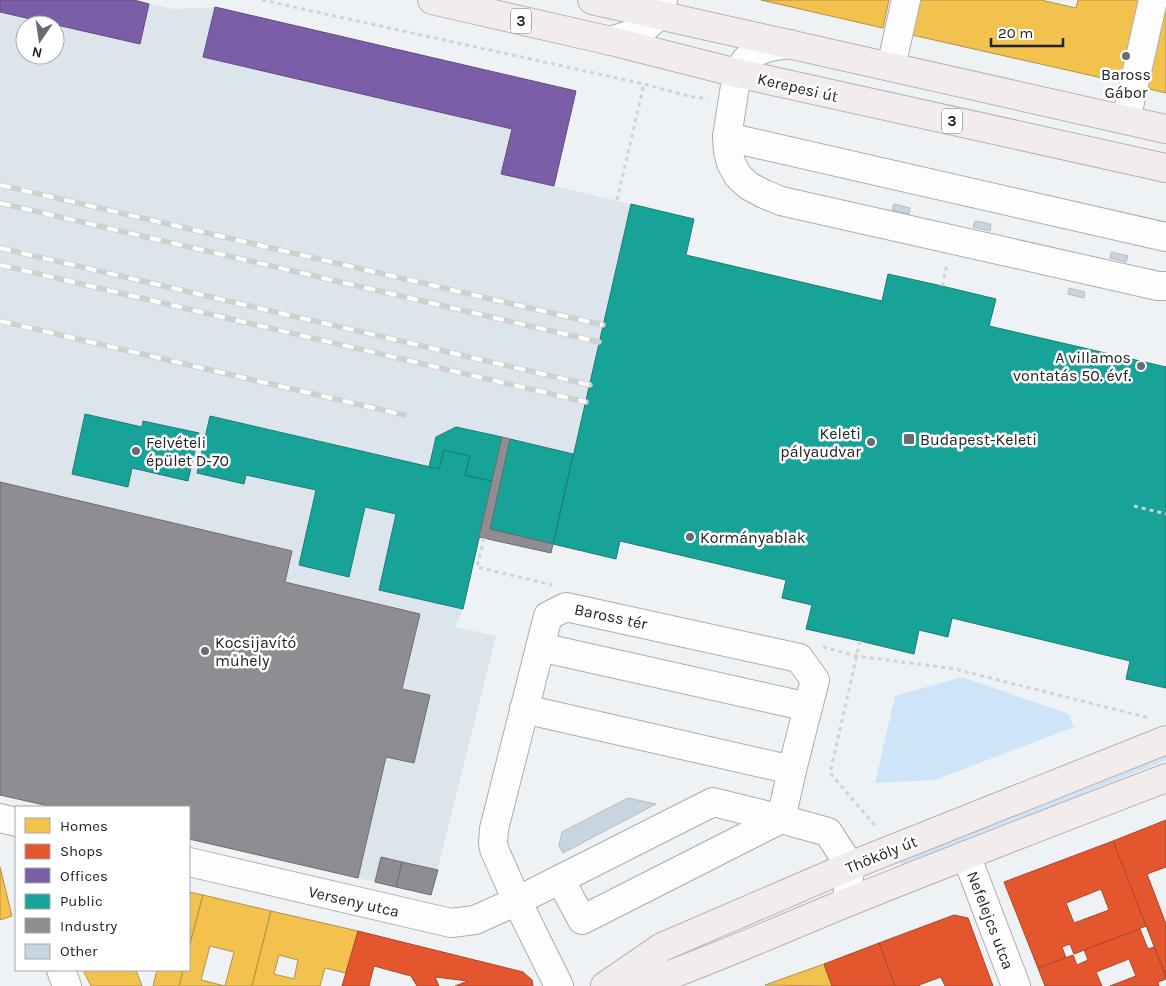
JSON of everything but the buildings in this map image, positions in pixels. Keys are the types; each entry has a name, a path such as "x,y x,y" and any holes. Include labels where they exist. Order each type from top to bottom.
{"main road":[{"name":"Kerepesi út","path":"432,0 611,41 737,73 1166,168"},
{"path":"592,0 661,7 790,44 1166,129"},
{"name":"Thököly út","path":"604,986 662,946 850,866 1166,740"},
{"name":"Thököly út","path":"639,986 675,974 847,902 1166,778"}],"street":[{"path":"891,67 906,0"},
{"path":"1126,120 1153,0"},
{"path":"611,41 641,31 661,7"},
{"path":"790,44 770,47 755,52 737,73 727,137 728,151 731,163 738,176 749,186 780,200 1149,284 1166,286"},
{"path":"727,137 1166,237"},
{"name":"Baross tér","path":"558,986 494,849 493,836 548,616 566,606 799,658 815,680 781,819"},
{"path":"540,647 808,708"},
{"path":"524,709 792,770"},
{"path":"517,901 713,802 828,832 850,866 847,902"},
{"path":"0,818 15,822"},
{"path":"560,879 582,920 781,819"},
{"name":"Nefelejcs utca","path":"966,855 1016,986"},
{"name":"Verseny utca","path":"190,862 451,923 475,920 517,901"},
{"path":"61,971 67,986"}],"path":[{"path":"262,0 644,84 688,96 732,103"},
{"path":"617,200 644,84"},
{"path":"942,286 948,260"},
{"path":"1134,506 1166,514"},
{"path":"484,538 477,567 559,586"},
{"path":"860,641 830,773 879,831"},
{"path":"823,647 857,656 955,669 1150,719"}],"shaded area":[{"path":"0,0 134,0 173,9 215,7 576,91 554,186 694,219 686,255 882,301 888,274 942,286 996,299 990,326 1166,367 1166,688 1126,679 1130,660 952,619 948,637 919,630 914,654 806,629 812,605 782,598 786,580 620,541 616,559 490,530 479,537 461,615 456,627 496,636 431,895 190,839 190,806 49,806 0,795"},
{"path":"962,677 1069,714 1074,727 935,780 875,783 895,696"},
{"path":"1166,753 1166,760 902,867 900,861"}],"railway":[{"path":"0,185 603,325"},
{"path":"0,203 599,342"},
{"path":"0,248 590,385"},
{"path":"0,265 586,402"},
{"path":"0,321 404,415"}],"place":[{"name":"Baross Gábor","path":"1126,56"},
{"name":"A villamos vontatás 50. évf.","path":"1141,366"},
{"name":"Budapest-Keleti","path":"909,439"},
{"name":"Keleti pályaudvar","path":"871,442"},
{"name":"Felvételi épület D-70","path":"136,451"},
{"name":"Kormányablak","path":"690,537"},
{"name":"Kocsijavító műhely","path":"205,651"}]}
